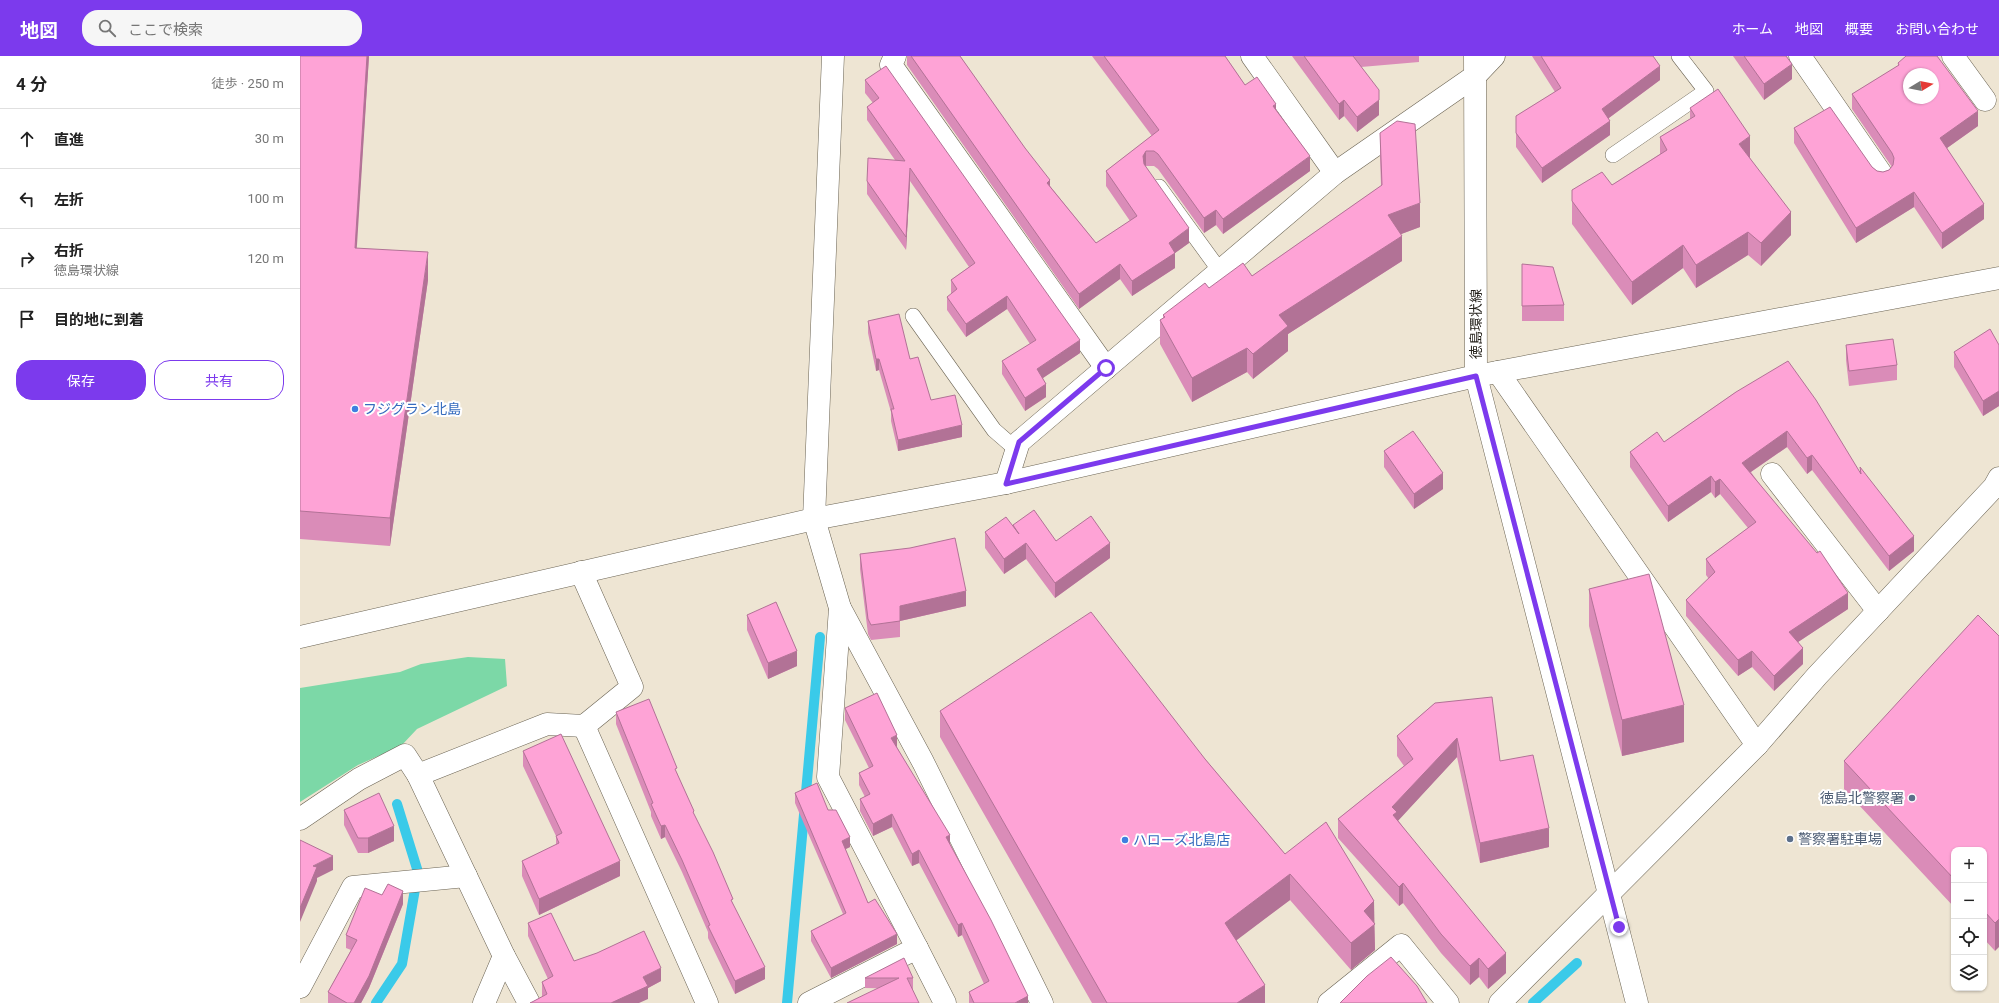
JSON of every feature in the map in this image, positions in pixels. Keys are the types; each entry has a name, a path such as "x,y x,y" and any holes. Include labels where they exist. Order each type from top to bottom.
{"street":[{"path":"833,56 814,519 840,608 923,762 1042,1003"},
{"path":"895,56 891,65 1106,368"},
{"path":"1252,56 1335,173"},
{"path":"1006,484 1019,442 1335,173 1475,66 1494,56"},
{"path":"1800,56 1882,175"},
{"path":"1959,58 1985,100"},
{"name":"徳島環状線","path":"1475,66 1476,376 1610,893 1637,1003"},
{"path":"300,637 814,519 1006,484 1476,376 1999,279"},
{"path":"1498,372 1757,745"},
{"path":"1772,474 1878,611"},
{"path":"1500,1003 1757,745 1817,676 1994,487 1999,478"},
{"path":"418,775 547,724 584,726 632,687 581,572"},
{"path":"840,608 828,777 945,1003"},
{"path":"584,726 707,1003"},
{"path":"300,819 359,779 406,755 418,775 504,956 529,1003"},
{"path":"300,987 353,886 466,876"},
{"path":"1329,1003 1401,945 1448,1003"},
{"path":"810,1003 917,948"},
{"path":"484,1003 504,956"}],"lane":[{"path":"1613,156 1706,91 1678,56"},
{"path":"1151,174 1220,271"},
{"path":"913,316 994,430 1016,450"}],"green space":[{"path":"468,657 505,659 507,686 417,729 401,746 358,765 300,802 300,688 400,672 421,664"}],"building":[{"name":"フジグラン北島","path":"300,56 367,56 355,248 428,252 390,518 300,511"},
{"path":"911,56 960,56 1025,148 1050,180 1047,183 1096,243 1137,216 1106,171 1159,130 1104,56 1225,56 1245,85 1257,77 1276,104 1273,106 1310,156 1223,219 1216,210 1204,218 1158,154 1154,151 1146,151 1143,156 1144,164 1189,228 1169,243 1175,253 1132,281 1120,264 1079,294"},
{"path":"1304,56 1353,56 1379,90 1379,100 1357,117 1344,100 1339,104"},
{"path":"1541,56 1653,56 1660,66 1602,109 1610,121 1542,168 1516,133 1516,116 1561,88"},
{"path":"1744,56 1786,56 1792,64 1764,84"},
{"path":"1906,56 1937,56 1978,111 1940,138 1984,204 1942,233 1914,192 1856,228 1794,128 1830,107 1872,167 1877,171 1883,172 1889,170 1893,165 1894,158 1892,153 1852,94 1899,65 1898,63"},
{"path":"886,66 1080,340 1037,369 1046,384 1025,398 1002,361 1036,340 1007,296 966,324 947,297 957,289 951,280 975,263 910,168 906,237 867,181 868,158 905,161 867,107 879,98 865,80"},
{"path":"1718,89 1750,136 1739,144 1791,212 1761,243 1748,232 1696,265 1683,245 1632,282 1572,201 1572,190 1602,172 1612,185 1667,150 1660,137 1695,116 1690,108"},
{"path":"1397,121 1415,124 1420,203 1388,215 1402,236 1279,315 1288,326 1253,354 1247,348 1192,378 1160,320 1165,317 1163,315 1205,283 1209,288 1243,263 1252,276 1382,185 1380,133"},
{"path":"1522,264 1553,267 1564,305 1522,306"},
{"path":"899,314 910,359 918,357 931,400 955,395 962,425 898,440 891,409 894,409 879,359 876,359 868,321"},
{"path":"1990,329 1999,345 1999,391 1983,401 1954,352"},
{"path":"1893,339 1897,365 1849,371 1846,345"},
{"path":"1788,361 1816,400 1861,474 1860,467 1914,536 1889,556 1812,455 1807,458 1787,431 1742,463 1817,553 1820,551 1848,593 1789,632 1803,648 1774,676 1752,651 1738,660 1686,600 1715,572 1706,559 1756,522 1720,479 1715,482 1711,476 1668,506 1630,452 1657,432 1664,442 1736,392"},
{"path":"1413,431 1443,473 1414,494 1384,451"},
{"path":"1034,510 1056,541 1091,516 1110,543 1055,583 1026,543 1004,559 985,532 1006,517 1019,534 1013,525"},
{"path":"955,538 966,591 900,606 900,621 871,625 868,619 860,554 910,548"},
{"path":"1649,574 1684,705 1622,720 1589,589"},
{"path":"776,602 797,651 768,663 747,615"},
{"name":"ハローズ北島店","path":"1091,612 1205,759 1285,854 1326,822 1374,901 1364,911 1375,924 1351,943 1290,874 1225,923 1265,985 1237,1003 1107,1003 940,711"},
{"name":"徳島北警察署","path":"1978,615 1999,636 1999,919 1995,923 1987,914 1987,847 1951,847 1951,876 1844,761"},
{"path":"877,693 897,735 891,738 950,835 946,837 991,920 1028,996 1015,1003 974,1003 969,992 989,981 962,923 958,925 919,850 912,854 892,814 873,824 860,799 870,794 859,773 873,766 845,708"},
{"path":"1492,697 1500,761 1533,755 1549,828 1480,843 1457,738 1392,807 1397,812 1393,815 1506,953 1488,969 1479,958 1470,966 1441,934 1403,883 1399,887 1338,819 1413,759 1397,736 1435,703"},
{"path":"649,699 677,768 675,769 694,811 693,812 713,852 733,899 731,900 765,967 735,981 708,926 710,925 682,860 665,825 661,826 651,804 653,803 616,712"},
{"path":"561,734 620,861 539,899 522,861 559,843 556,836 562,833 523,751"},
{"path":"817,783 828,810 836,810 850,837 842,841 868,903 875,899 897,934 831,968 811,931 846,913 795,793"},
{"path":"379,793 394,826 368,838 358,838 344,810"},
{"path":"300,840 333,856 313,866 317,867 300,908"},
{"path":"388,884 403,891 369,976 354,1003 347,1003 328,992 357,940 346,935 365,888 382,895"},
{"path":"551,913 574,961 597,953 644,931 661,968 643,977 648,986 611,1003 530,1003 547,994 542,982 553,976 528,923"},
{"path":"1391,957 1417,986 1427,1003 1340,1003 1367,976"},
{"path":"904,958 913,978 907,978 919,1003 847,1003 899,978 865,978"}],"waterway":[{"path":"787,1003 820,637"},
{"path":"376,1003 402,964 418,872 397,804"},
{"path":"1533,1003 1577,963"}],"place":[{"name":"フジグラン北島","path":"355,409"},
{"name":"徳島北警察署","path":"1912,798"},
{"name":"警察署駐車場","path":"1790,839"},
{"name":"ハローズ北島店","path":"1125,840"}],"route":[{"path":"1106,368 1019,442 1006,484 1476,376 1619,927"}]}
